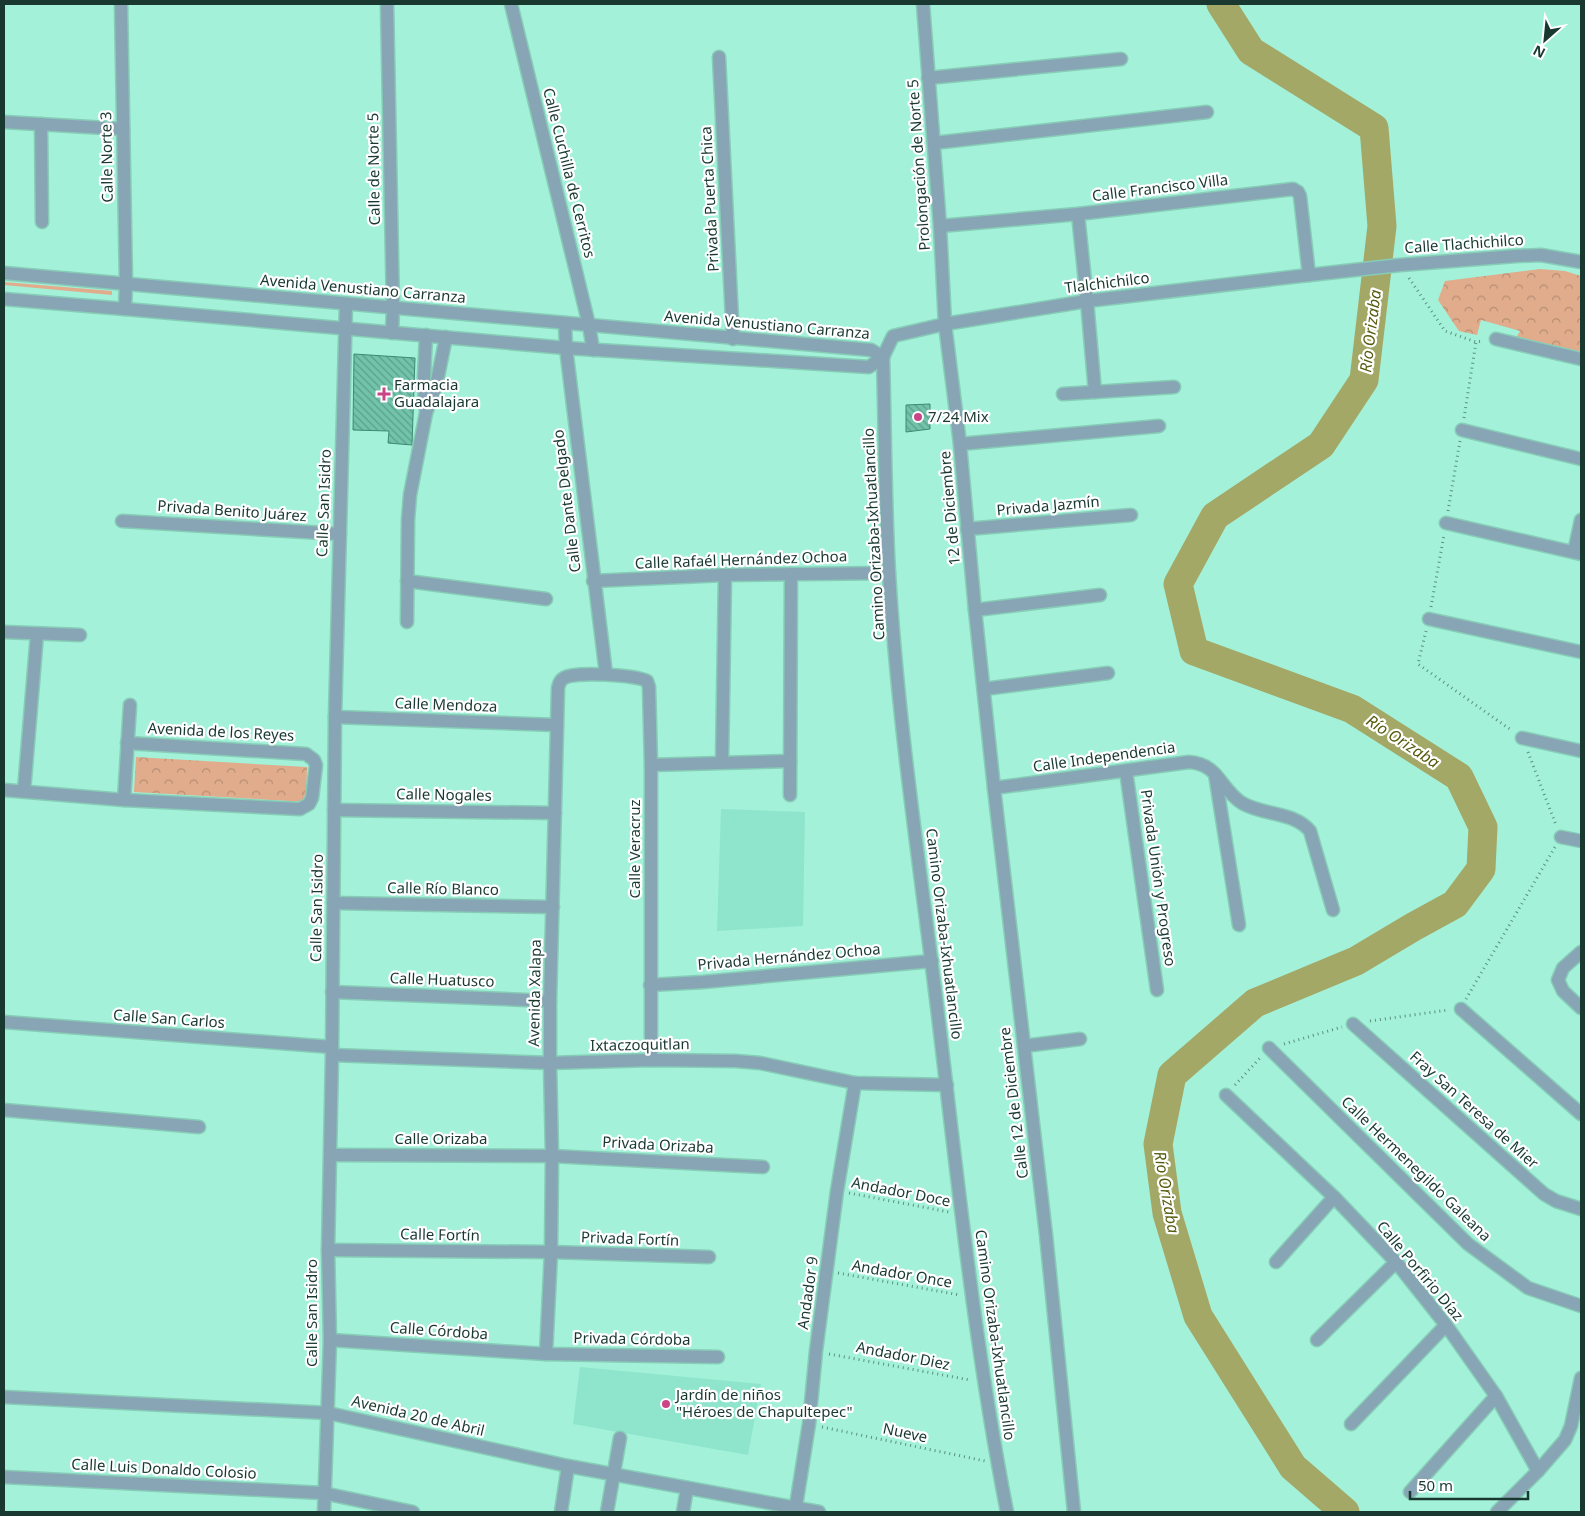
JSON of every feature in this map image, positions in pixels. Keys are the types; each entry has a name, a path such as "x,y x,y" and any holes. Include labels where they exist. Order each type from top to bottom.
{"street":[{"name":"Calle Norte 3","path":"121,4 125,309"},
{"name":"Calle de Norte 5","path":"387,4 392,333"},
{"name":"Calle Cuchilla de Cerritos","path":"511,4 589,325 593,350"},
{"name":"Prolongación de Norte 5","path":"923,4 940,226 945,324"},
{"name":"Privada Puerta Chica","path":"718,57 733,339"},
{"path":"928,78 1121,59"},
{"path":"934,143 1207,112"},
{"path":"4,122 123,129"},
{"path":"41,124 42,222"},
{"name":"Calle Francisco Villa","path":"940,226 1078,214 1293,189 1300,196 1309,275"},
{"path":"1078,214 1095,392"},
{"name":"Calle Tlachichilco","path":"1349,271 1541,255 1581,262"},
{"name":"Tlalchichilco","path":"883,357 893,336 945,324 1087,301 1349,271"},
{"name":"Avenida Venustiano Carranza","path":"4,273 871,350 883,357 869,367 593,350 4,299"},
{"name":"Calle San Isidro","path":"324,1512 323,1493 330,1340 328,1250 331,1155 335,717 346,304"},
{"name":"Calle Dante Delgado","path":"565,324 566,348 593,581 606,674"},
{"name":"12 de Diciembre","path":"945,324 960,444 984,689"},
{"path":"426,335 424,377 426,413"},
{"path":"407,622 410,495 426,413 436,386 446,337"},
{"path":"1496,339 1581,359"},
{"name":"Camino Orizaba-Ixhuatlancillo","path":"883,357 889,573 907,772 973,1298 997,1464 1007,1512"},
{"path":"1062,394 1174,387"},
{"path":"960,444 1160,426"},
{"path":"1462,430 1581,459"},
{"name":"Privada Jazmín","path":"967,528 1131,515"},
{"path":"1446,523 1578,553 1581,520"},
{"name":"Privada Benito Juárez","path":"122,521 340,534"},
{"name":"Calle Rafaél Hernández Ochoa","path":"593,581 726,575 889,573"},
{"path":"790,795 791,574"},
{"path":"722,762 726,575"},
{"path":"408,581 546,599"},
{"path":"975,610 1100,595"},
{"path":"1429,619 1581,652"},
{"path":"4,632 80,635"},
{"path":"24,791 37,634"},
{"path":"984,689 1108,673"},
{"name":"Avenida Xalapa","path":"546,1354 551,1252 550,1001 558,688 561,680 568,676 606,674"},
{"name":"Calle Veracruz","path":"606,674 641,678 648,682 652,765 651,1060"},
{"name":"Calle 12 de Diciembre","path":"984,689 1066,1420 1074,1512"},
{"path":"128,743 130,704"},
{"name":"Calle Mendoza","path":"335,717 557,725"},
{"path":"1522,738 1581,750"},
{"name":"Avenida de los Reyes","path":"4,790 124,800 300,809 309,804 312,798 316,765 311,756 301,752 128,743 124,800"},
{"path":"652,765 790,761"},
{"name":"Calle Independencia","path":"994,788 1189,762 1199,763 1208,767 1215,774"},
{"name":"Privada Unión y Progreso","path":"1126,771 1157,990"},
{"path":"1215,774 1233,796 1243,803 1255,809 1297,820 1304,824 1310,831 1333,910"},
{"path":"1215,774 1239,925"},
{"name":"Calle Nogales","path":"334,810 554,813"},
{"path":"1561,837 1581,841"},
{"name":"Calle Río Blanco","path":"333,903 553,907"},
{"path":"1581,952 1563,968 1558,980 1563,991 1581,1008"},
{"name":"Privada Hernández Ochoa","path":"650,985 703,982 932,961"},
{"name":"Calle Huatusco","path":"332,992 550,1001"},
{"path":"1461,1009 1581,1114"},
{"name":"Calle San Carlos","path":"4,1022 332,1051"},
{"name":"Fray San Teresa de Mier","path":"1353,1024 1544,1194 1556,1201 1581,1209"},
{"path":"1024,1046 1080,1039"},
{"name":"Calle Hermenegildo Galeana","path":"1269,1048 1468,1244 1528,1288 1581,1306"},
{"name":"Ixtaczoquitlan","path":"332,1051 550,1063 651,1060 736,1061 760,1063 855,1083 947,1085"},
{"name":"Andador 9","path":"796,1510 809,1424 816,1351 837,1191 855,1083"},
{"name":"Calle Porfirio Díaz","path":"1226,1095 1334,1197 1396,1262 1446,1325 1496,1396 1538,1471"},
{"path":"4,1110 198,1127"},
{"name":"Calle Orizaba","path":"331,1155 552,1156"},
{"name":"Privada Orizaba","path":"552,1156 763,1167"},
{"path":"1276,1262 1334,1197"},
{"name":"Calle Fortín","path":"328,1250 551,1252"},
{"name":"Privada Fortín","path":"551,1252 709,1258"},
{"path":"1318,1340 1396,1262"},
{"path":"1351,1424 1446,1325"},
{"name":"Calle Córdoba","path":"330,1340 546,1354"},
{"name":"Privada Córdoba","path":"546,1354 718,1357"},
{"path":"1498,1512 1565,1440 1571,1426 1581,1378"},
{"path":"1410,1492 1496,1396"},
{"name":"Avenida 20 de Abril","path":"4,1398 328,1413 568,1466 796,1510 819,1512"},
{"path":"607,1512 620,1438"},
{"path":"561,1512 568,1466"},
{"name":"Calle Luis Donaldo Colosio","path":"4,1477 323,1493 414,1512"},
{"path":"683,1512 687,1488"}],"path":[{"path":"1396,266 1445,331 1476,342 1496,339"},
{"path":"1226,1095 1269,1048 1353,1024 1461,1009 1561,837 1522,738 1418,664 1429,619 1476,342"},
{"name":"Andador Doce","path":"837,1191 962,1215"},
{"name":"Andador Once","path":"827,1272 973,1298"},
{"name":"Andador Diez","path":"816,1351 986,1383"},
{"name":"Nueve","path":"809,1424 997,1464"}],"shaded area":[{"path":"721,809 805,812 803,926 717,931"},
{"name":"Jardín de niños \"Héroes de Chapultepec\"","path":"580,1367 761,1384 748,1455 573,1424"}],"green space":[{"path":"1540,269 1565,271 1581,276 1581,357 1515,340 1520,331 1481,320 1477,335 1459,331 1438,300 1445,281"},
{"path":"4,282 112,291 112,295 4,285"},
{"path":"136,757 307,767 306,802 134,792"}],"building":[{"name":"Farmacia Guadalajara","path":"354,354 415,358 412,445 388,443 389,431 353,430"},
{"name":"7/24 Mix","path":"930,404 930,429 906,432 906,405"}],"waterway":[{"name":"Río Orizaba","path":"1221,4 1251,51 1374,128 1382,226 1364,380 1321,445 1215,516 1178,584 1194,651 1352,709 1459,777 1483,827 1481,869 1455,904 1356,961 1255,1003 1172,1075 1158,1144 1167,1213 1198,1316 1293,1467 1345,1512"}],"place":[{"name":"Farmacia Guadalajara","path":"384,394"},
{"name":"7/24 Mix","path":"918,417"},
{"name":"Jardín de niños \"Héroes de Chapultepec\"","path":"666,1404"}]}
